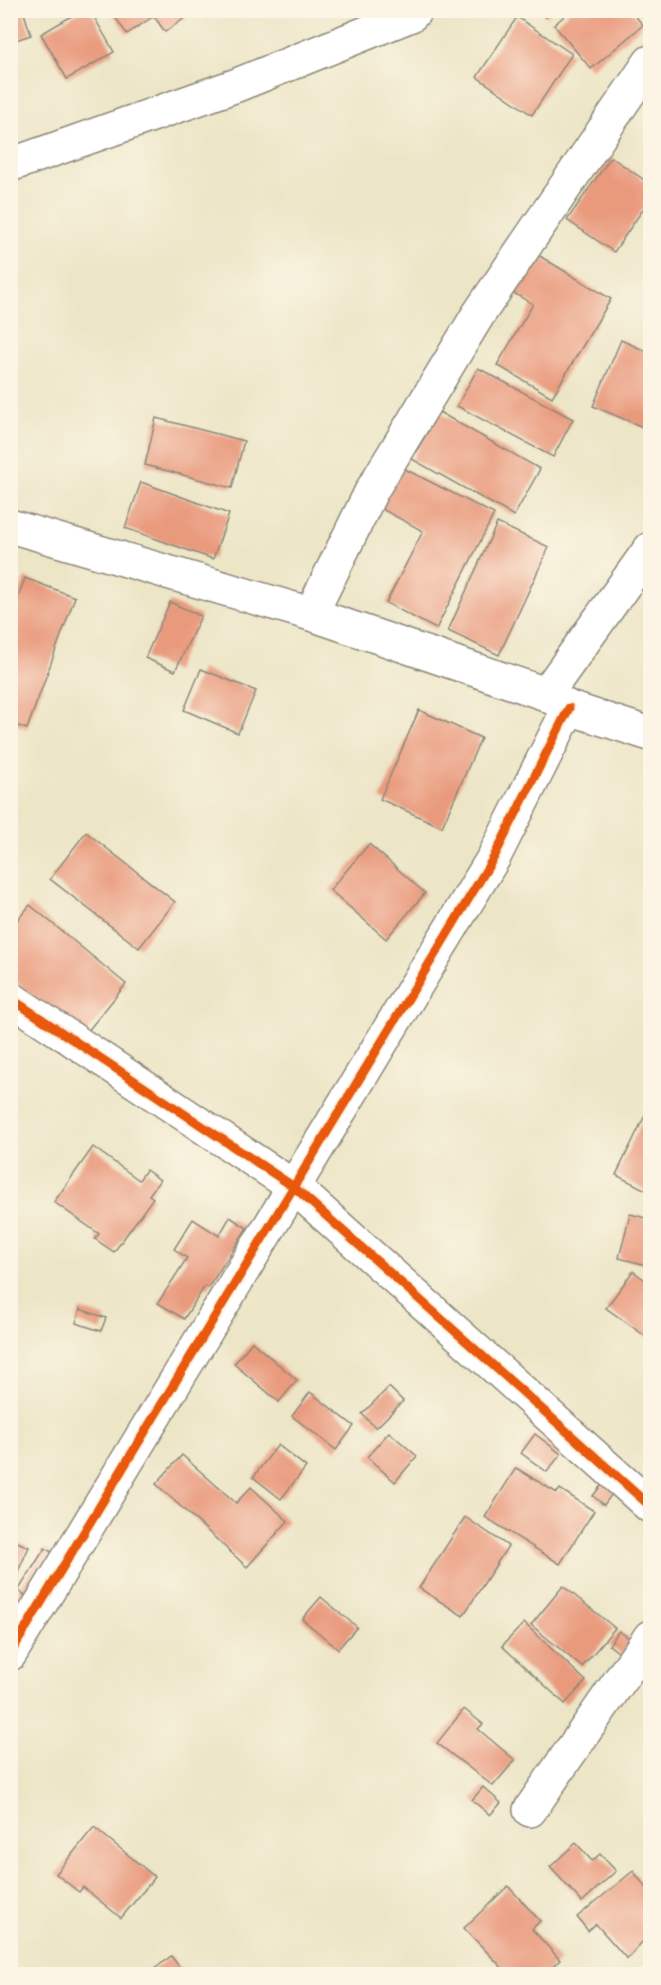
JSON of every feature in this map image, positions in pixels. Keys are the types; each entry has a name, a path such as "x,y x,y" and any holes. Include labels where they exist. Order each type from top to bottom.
{"street":[{"path":"10,165 237,85 411,15 416,10"},
{"path":"311,614 372,490 478,315 651,62"},
{"path":"10,526 311,614 651,734"},
{"path":"10,1654 494,857 558,701 651,549"},
{"path":"10,998 294,1187 651,1506"},
{"path":"530,1810 651,1637"}],"building":[{"path":"10,10 23,10 31,35 10,42"},
{"path":"82,10 90,10 114,52 67,79 41,34"},
{"path":"110,10 196,10 165,32 154,16 127,34"},
{"path":"202,10 220,10 208,18"},
{"path":"541,10 553,10 546,17"},
{"path":"571,10 630,10 643,25 591,69 554,25"},
{"path":"517,17 572,54 532,115 477,77"},
{"path":"611,157 650,184 650,199 614,252 567,220"},
{"path":"533,252 611,299 552,397 497,365 533,304 510,291"},
{"path":"621,340 650,353 650,430 593,406"},
{"path":"478,368 573,419 553,457 457,406"},
{"path":"439,412 540,469 514,516 412,459"},
{"path":"156,418 244,441 232,488 145,465"},
{"path":"399,466 494,514 436,629 386,603 423,531 378,507"},
{"path":"141,482 229,514 213,559 125,528"},
{"path":"497,523 549,547 499,655 448,631"},
{"path":"25,578 75,597 27,729 10,723 10,619"},
{"path":"170,602 201,616 175,671 145,658"},
{"path":"201,669 256,691 238,733 184,710"},
{"path":"419,710 481,738 442,827 380,799"},
{"path":"86,832 175,902 139,948 50,879"},
{"path":"369,844 425,893 386,939 330,890"},
{"path":"30,905 126,984 83,1037 10,977 10,929"},
{"path":"650,1105 650,1192 616,1175"},
{"path":"93,1147 139,1180 146,1170 160,1180 149,1195 153,1198 114,1252 95,1239 99,1234 54,1202"},
{"path":"630,1214 650,1219 650,1266 619,1258"},
{"path":"230,1217 247,1228 208,1288 205,1286 184,1319 158,1303 187,1258 174,1249 193,1219 219,1236"},
{"path":"633,1271 650,1284 650,1335 648,1338 606,1308"},
{"path":"80,1309 106,1318 101,1331 76,1323"},
{"path":"252,1342 297,1380 279,1402 234,1364"},
{"path":"389,1387 403,1401 376,1428 362,1414"},
{"path":"310,1392 354,1426 336,1450 292,1416"},
{"path":"389,1432 417,1456 395,1482 367,1457"},
{"path":"535,1434 561,1454 547,1472 521,1453"},
{"path":"278,1445 306,1467 281,1499 253,1477"},
{"path":"182,1455 236,1503 251,1487 288,1521 247,1567 156,1484"},
{"path":"516,1468 557,1493 560,1489 594,1511 560,1564 485,1517"},
{"path":"603,1483 614,1491 604,1505 593,1496"},
{"path":"465,1517 508,1546 463,1616 419,1588"},
{"path":"10,1539 29,1547 10,1589"},
{"path":"45,1548 58,1556 32,1599 18,1591"},
{"path":"563,1586 615,1628 582,1667 531,1625"},
{"path":"321,1597 357,1627 338,1649 302,1619"},
{"path":"524,1623 586,1681 565,1704 502,1646"},
{"path":"619,1631 632,1640 622,1655 609,1645"},
{"path":"464,1709 483,1724 478,1729 515,1760 493,1786 437,1743"},
{"path":"483,1787 501,1803 490,1815 472,1800"},
{"path":"94,1827 155,1877 121,1918 83,1887 79,1892 56,1874"},
{"path":"576,1843 592,1861 600,1854 616,1871 582,1902 550,1867"},
{"path":"633,1871 650,1892 650,1933 627,1959 596,1924 588,1931 577,1917"},
{"path":"508,1886 540,1921 532,1929 560,1960 545,1974 508,1974 464,1928"},
{"path":"171,1956 185,1974 148,1974"}],"cycle path":[{"path":"10,1654 494,857 569,708"},
{"path":"10,998 294,1187 650,1506"}]}
